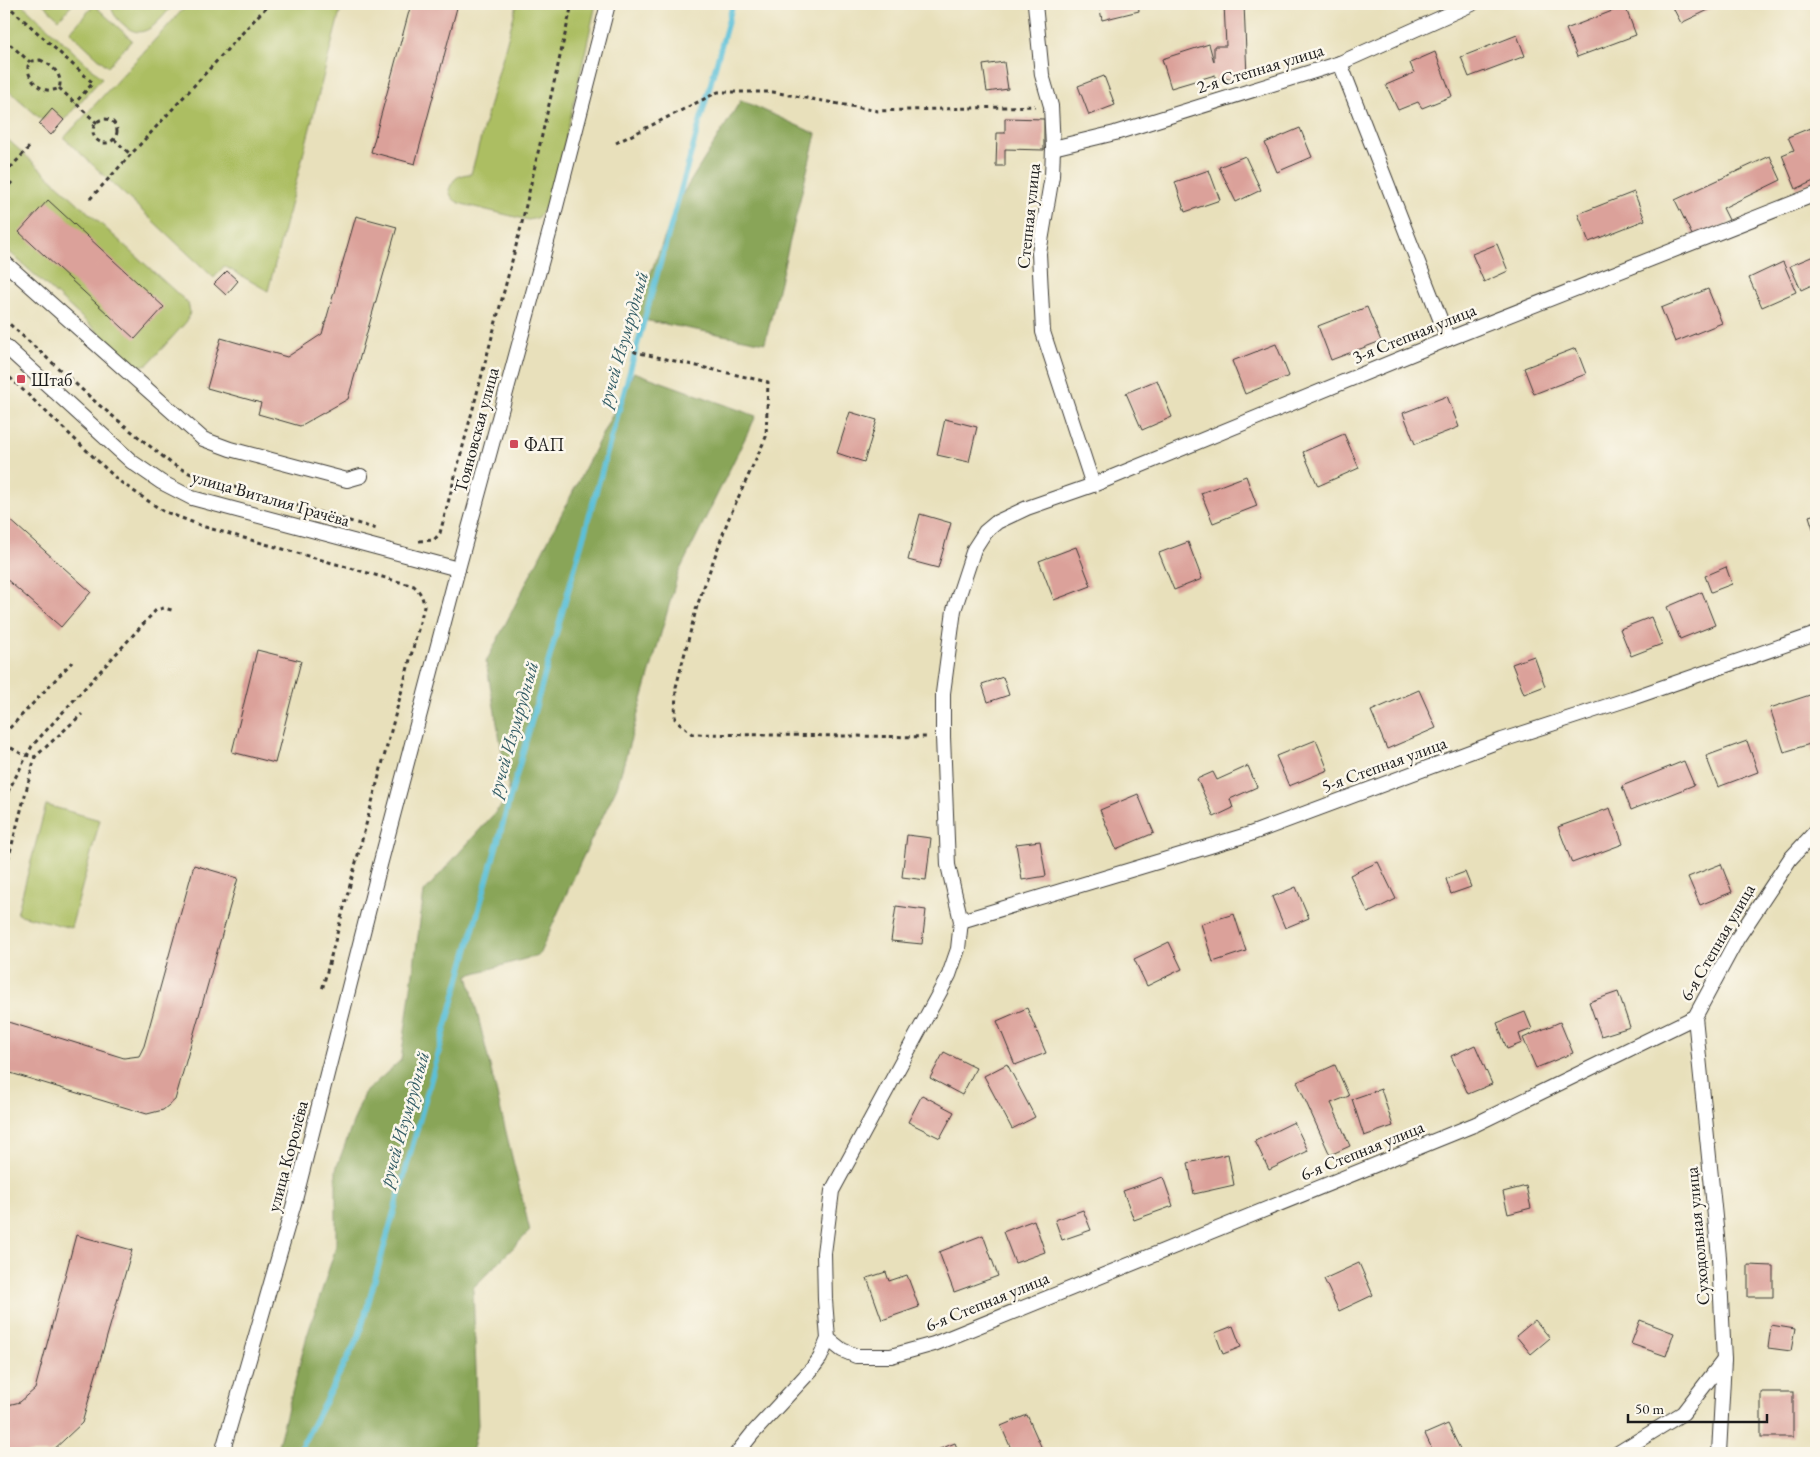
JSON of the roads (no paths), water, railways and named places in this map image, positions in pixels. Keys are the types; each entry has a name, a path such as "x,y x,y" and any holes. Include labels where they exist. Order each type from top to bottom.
{"street":[{"name":"Тояновская улица","path":"380,865 549,234 608,4"},
{"name":"Степная улица","path":"1035,4 1042,75 1050,106 1053,148 1052,176 1039,253 1043,332 1093,485"},
{"name":"2-я Степная улица","path":"1053,148 1115,133 1340,62 1472,4"},
{"path":"1340,62 1448,339"},
{"name":"3-я Степная улица","path":"828,1339 824,1253 832,1191 949,975 958,949 961,921 948,865 943,694 954,610 974,549 985,532 997,522 1027,508 1093,485 1448,339 1816,194"},
{"path":"4,262 204,438 230,449 347,480 361,476"},
{"name":"улица Виталия Грачёва","path":"4,345 132,462 161,482 192,498 458,569"},
{"name":"5-я Степная улица","path":"961,921 1250,834 1502,740 1632,698 1816,634"},
{"name":"6-я Степная улица","path":"828,1339 842,1350 856,1356 891,1356 934,1344 1476,1124 1695,1017 1737,939 1790,859 1816,831"},
{"name":"улица Королёва","path":"222,1453 296,1200 380,865"},
{"name":"Суходольная улица","path":"1695,1017 1719,1257 1724,1360 1719,1453"},
{"path":"737,1453 812,1369 820,1358 828,1339"},
{"path":"1618,1453 1683,1413 1724,1360"}],"waterway":[{"name":"ручей Изумрудный","path":"298,1453 359,1336 733,4"}],"place":[{"name":"Штаб","path":"21,379"},
{"name":"ФАП","path":"514,444"}]}
